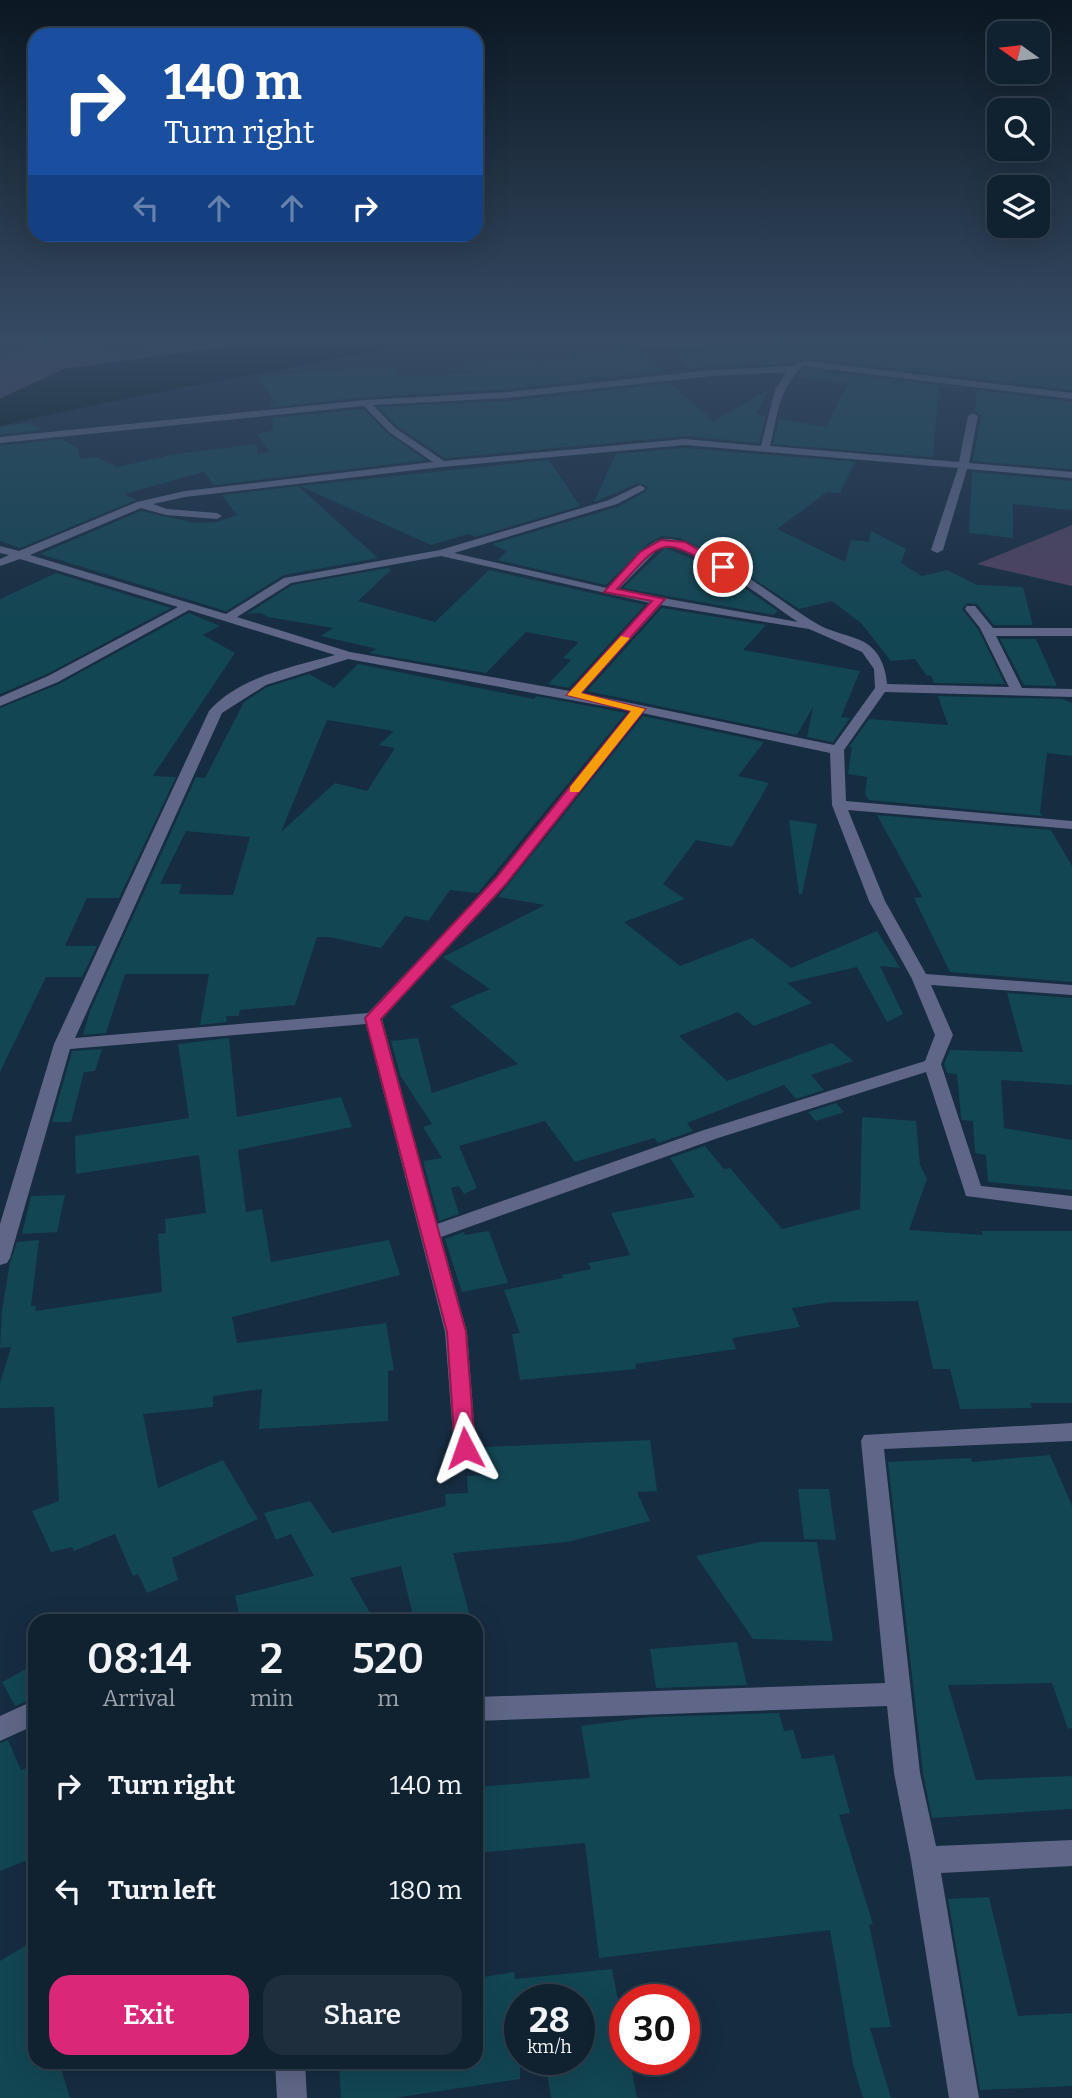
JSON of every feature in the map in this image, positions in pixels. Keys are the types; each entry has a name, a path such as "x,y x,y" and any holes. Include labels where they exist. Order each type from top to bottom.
{"street":[{"path":"0,440 39,436"},
{"path":"401,436 442,464"},
{"path":"765,447 768,436"},
{"path":"937,550 963,467 969,436"},
{"path":"0,563 141,504 262,484 442,464 685,442 1072,475"},
{"path":"229,617 288,580 442,553 613,502 640,488"},
{"path":"141,504 166,512 217,516"},
{"path":"610,592 655,546 664,542 681,544 723,567 817,629 866,649 880,669 881,688 837,750 839,805 877,901 920,979 944,1035 932,1065 973,1191 1072,1203"},
{"path":"0,549 185,608 229,617 348,655 573,695 837,750"},
{"path":"442,553 610,592 817,629"},
{"path":"573,695 660,599"},
{"path":"0,702 53,679 185,608"},
{"path":"971,609 988,632 1018,692"},
{"path":"988,632 1072,632"},
{"path":"0,1258 63,1044 216,711 234,694 257,683 348,655"},
{"path":"881,688 1072,693"},
{"path":"63,1044 373,1018 501,881 639,709"},
{"path":"839,805 1072,824"},
{"path":"920,979 1072,990"},
{"path":"373,1018 456,1332 465,1448"},
{"path":"431,1233 710,1134 932,1065"},
{"path":"964,2098 925,1860 907,1773 872,1441 1072,1432"},
{"path":"483,1709 898,1694"},
{"path":"0,1729 28,1715"},
{"path":"925,1860 1072,1853"},
{"path":"290,2069 292,2098"}],"shaded area":[{"path":"1072,525 1072,586 977,564"}],"building":[{"path":"258,436 391,436 426,460 214,485 204,472 124,494 136,500 20,548 0,541 0,446 61,439 77,447 80,459 97,457 117,467 171,455 256,444 258,454 270,452"},
{"path":"412,436 761,436 759,443 685,436 445,458"},
{"path":"775,436 935,436 933,457 773,444"},
{"path":"977,436 1072,436 1072,469 973,461"},
{"path":"685,448 855,462 840,493 827,492 777,529 845,562 851,540 869,542 871,531 906,549 901,563 922,576 947,570 977,585 1023,587 1033,625 994,625 977,604 967,603 962,609 978,629 1005,684 934,683 931,675 927,676 915,659 891,661 861,623 832,601 799,609 721,557 680,538 662,536 648,543 606,585 498,560 507,551 492,544 618,507 645,492 648,487 639,483 594,502 616,454"},
{"path":"549,460 580,506 475,537 468,534 431,545 300,486"},
{"path":"972,472 1072,481 1072,510 1013,504 1013,538 969,533"},
{"path":"298,486 378,558 284,575 226,611 40,554 141,511 195,523 217,522 237,515 222,495"},
{"path":"665,548 714,568 778,611 774,615 623,588"},
{"path":"388,568 391,570 358,601 435,622 489,570 645,605 569,688 548,684 571,660 563,658 579,642 526,632 486,673 369,653 377,649 321,636 333,628 268,617 261,613 247,614 292,585"},
{"path":"56,573 171,608 47,674 0,694 0,599"},
{"path":"662,608 766,625 743,650 860,671 841,717 850,718 833,742 807,737 813,707 797,735 587,691"},
{"path":"189,613 220,626 203,635 235,653 153,776 176,777 119,898 87,898 65,946 97,946 82,977 46,977 0,1072 0,708 59,684"},
{"path":"1000,639 1036,639 1057,686 1024,685"},
{"path":"358,664 534,699 536,696 626,713 478,893 450,890 428,921 405,916 381,948 317,937 295,1005 240,1010 239,1016 226,1016 227,1022 200,1025 209,974 125,974 106,1033 83,1035 90,1011 196,777 205,778 244,702 267,687 309,674 334,688","holes":["327,720 394,731 379,745 395,748 367,791 335,783 281,832","186,831 250,837 233,895 179,894 182,884 160,884"]},
{"path":"938,696 1063,699 1072,703 1072,756 1047,753 1040,812 1042,816 869,800 865,794 867,777 848,774 852,747 849,747 869,719 948,725"},
{"path":"643,716 764,742 738,776 769,783 732,847 696,840 663,884 685,899 624,922 680,966 752,938 791,968 877,931 900,968 880,966 903,1014 887,1022 857,967 787,983 812,1003 754,1026 738,1012 679,1036 727,1081 832,1043 853,1061 811,1075 824,1090 796,1099 784,1085 687,1123 693,1131 658,1143 654,1138 575,1162 545,1121 459,1146 477,1188 464,1194 459,1186 451,1188 459,1214 439,1221 423,1161 442,1158 423,1127 432,1124 400,1075 391,1041 418,1038 432,1093 518,1064 450,1006 490,989 443,957 545,905 498,897"},
{"path":"877,815 1051,830 1072,866 1072,982 950,972 914,898 922,897"},
{"path":"789,820 817,824 802,894 799,894"},
{"path":"1007,993 1072,998 1072,1085 1001,1080 1004,1128 1072,1140 1072,1190 988,1182 986,1155 975,1153 973,1121 962,1120 957,1074 947,1073 944,1064 950,1050 1023,1052"},
{"path":"229,1038 237,1117 341,1097 352,1127 238,1150 246,1212 262,1209 271,1262 389,1240 400,1275 232,1317 237,1343 386,1323 394,1370 388,1371 388,1421 259,1429 262,1389 213,1396 213,1407 143,1414 158,1488 223,1460 258,1519 172,1558 178,1580 147,1593 138,1574 133,1576 115,1534 74,1551 72,1547 51,1552 32,1511 59,1501 54,1407 0,1408 0,1383 11,1347 0,1348 2,1310 10,1263 17,1242 39,1240 31,1306 36,1306 35,1311 162,1292 158,1234 166,1233 165,1219 206,1213 199,1155 76,1174 75,1136 189,1118 178,1044"},
{"path":"102,1049 95,1071 84,1072 71,1122 52,1122 72,1051"},
{"path":"836,1103 844,1112 816,1121 808,1112"},
{"path":"862,1117 916,1121 920,1165 927,1179 909,1230 983,1235 981,1231 1072,1231 1072,1403 1030,1403 1032,1408 960,1409 950,1369 933,1369 918,1301 832,1302 792,1308 800,1327 732,1338 736,1349 635,1364 636,1369 520,1380 512,1334 520,1333 504,1290 563,1278 562,1275 591,1269 588,1263 630,1255 611,1213 695,1197 670,1158 705,1146 724,1169 730,1168 782,1229 860,1209"},
{"path":"65,1195 57,1232 22,1234 31,1196"},
{"path":"489,1231 508,1283 462,1292 445,1239 464,1232 465,1235"},
{"path":"650,1440 657,1491 637,1492 650,1521 567,1542 453,1553 469,1614 413,1614 401,1566 350,1578 371,1614 239,1614 235,1596 314,1576 291,1534 276,1540 264,1513 310,1501 332,1533 446,1506 445,1494 468,1493 467,1476 486,1475 485,1447"},
{"path":"1050,1455 1072,1506 1072,1728 1068,1729 1052,1683 948,1685 976,1780 1072,1776 1072,1809 932,1818 923,1773 888,1462 971,1458 972,1462"},
{"path":"798,1489 829,1489 836,1540 804,1539"},
{"path":"760,1542 817,1542 833,1641 753,1639 696,1556"},
{"path":"737,1642 747,1685 656,1688 650,1649"},
{"path":"28,1668 28,1701 15,1706 2,1682"},
{"path":"779,1713 784,1731 793,1730 802,1759 834,1755 850,1813 839,1815 873,1924 869,1925 891,2027 870,2028 891,2098 863,2098 853,2064 830,1930 599,1958 585,1843 483,1852 483,1786 590,1778 581,1726 650,1717"},
{"path":"8,1740 21,1770 28,1768 28,1860 0,1871 0,1743"},
{"path":"989,1897 1018,2016 1072,2013 1072,2086 980,2090 948,1899"},
{"path":"28,1944 28,2069 61,2069 70,2098 0,2098 0,1961"},
{"path":"612,1969 615,1984 609,1984 609,2075 633,2075 637,2098 551,2098 547,2075 595,2075 595,1984 504,1984 504,2075 520,2075 520,2079 394,2098 341,2098 339,2069 483,2069 483,1977 514,1972 515,1979"}],"slow traffic":[{"path":"575,789 639,709 573,695 625,638"}],"route":[{"path":"465,1448 456,1332 373,1018 501,881 639,709 573,695 660,599 610,592 644,554 664,542 681,544 723,567"}]}
